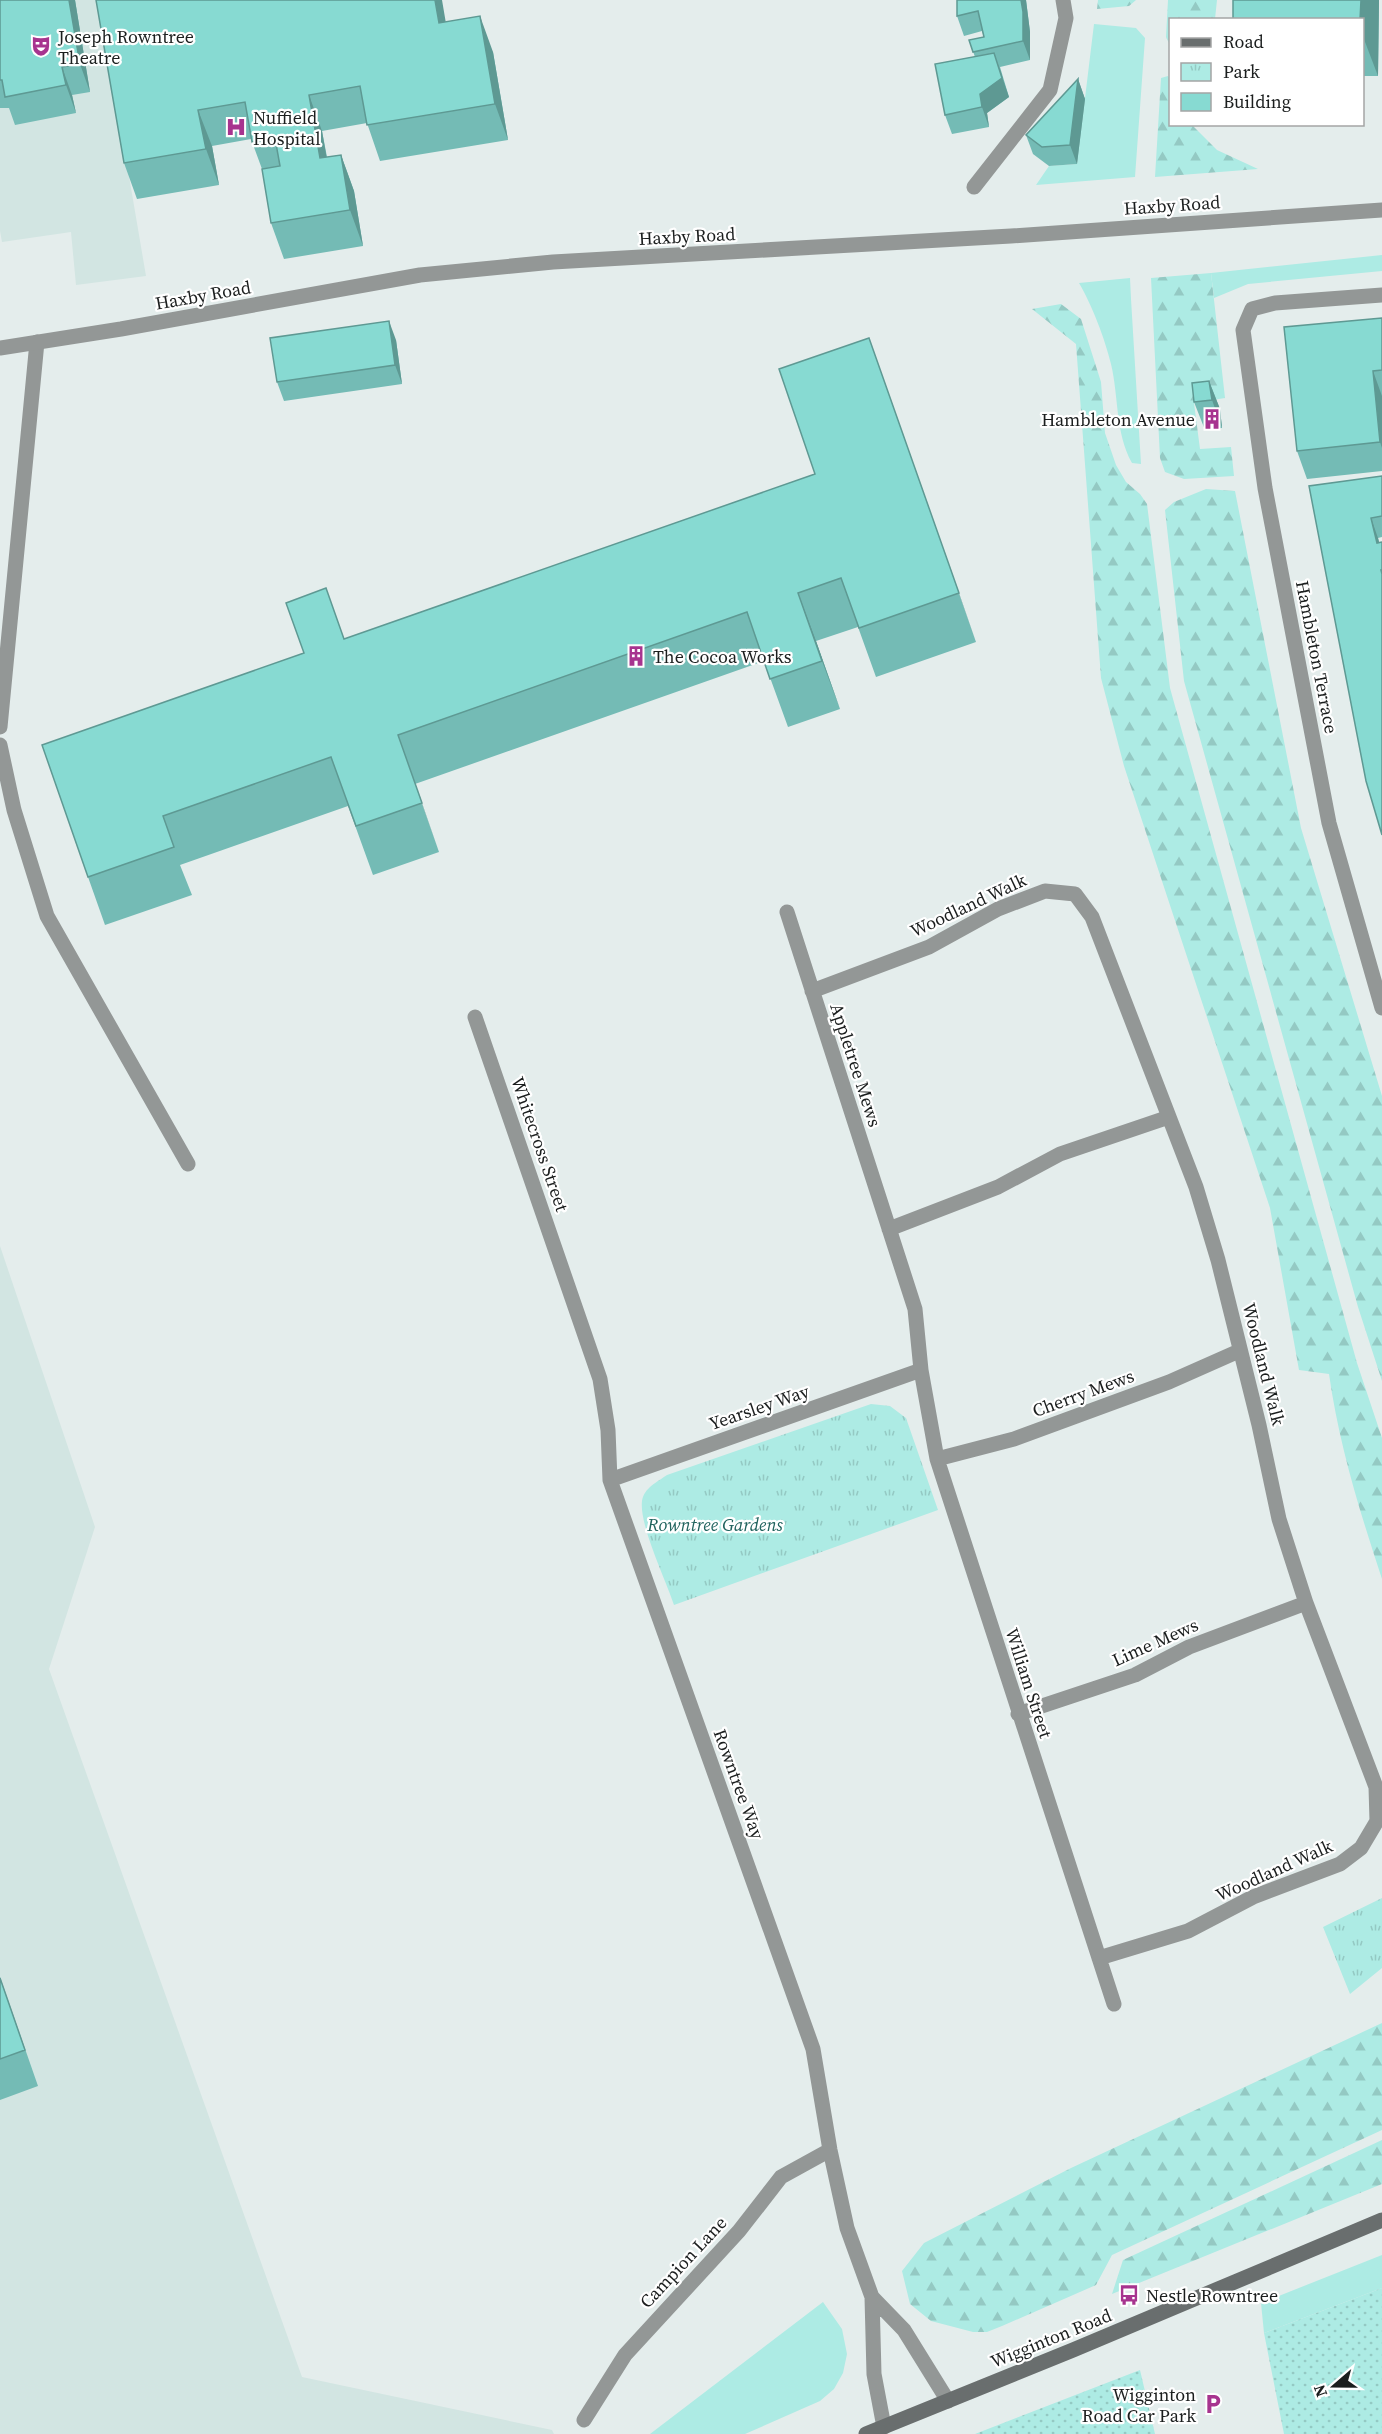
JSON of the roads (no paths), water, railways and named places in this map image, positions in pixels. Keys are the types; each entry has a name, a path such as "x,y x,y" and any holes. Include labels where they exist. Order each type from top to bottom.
{"main road":[{"name":"Wigginton Road","path":"866,2434 1382,2220"}],"street":[{"path":"974,187 1050,90 1066,18 1063,0"},
{"name":"Haxby Road","path":"0,348 420,275 553,262 1026,235 1382,210"},
{"name":"Hambleton Terrace","path":"1382,295 1275,303 1252,309 1244,330 1265,488 1329,823 1382,1008"},
{"path":"0,727 37,342"},
{"path":"0,745 14,810 47,916 188,1164"},
{"name":"Woodland Walk","path":"812,991 929,947 998,909 1044,891 1075,894 1092,917 1196,1187 1218,1260 1259,1425 1279,1519 1306,1603 1376,1787 1377,1821 1361,1848 1341,1864 1253,1897 1188,1931 1099,1958"},
{"name":"Appletree Mews","path":"787,912 915,1310 921,1370"},
{"name":"Whitecross Street","path":"475,1017 568,1285"},
{"path":"889,1229 998,1187 1060,1154 1168,1117"},
{"name":"Rowntree Way","path":"568,1285 600,1379 608,1430 610,1480 813,2049 830,2150 847,2228 872,2297 874,2374 884,2427"},
{"name":"Cherry Mews","path":"937,1459 1014,1439 1168,1382 1239,1351"},
{"name":"William Street","path":"921,1370 937,1459 1114,2004"},
{"name":"Yearsley Way","path":"610,1480 921,1370"},
{"name":"Lime Mews","path":"1018,1714 1135,1675 1188,1647 1306,1603"},
{"name":"Campion Lane","path":"584,2420 625,2355 723,2248 781,2177 830,2150"},
{"name":"Rowntree Way","path":"872,2297 903,2330 948,2401"}],"place":[{"name":"Joseph Rowntree Theatre","path":"41,46"},
{"name":"Nuffield Hospital","path":"236,127"},
{"name":"Hambleton Avenue","path":"1212,419"},
{"name":"The Cocoa Works","path":"636,656"},
{"name":"Nestle Rowntree","path":"1129,2295"},
{"name":"Wigginton Road Car Park","path":"1213,2404"}],"park label":[{"name":"Rowntree Gardens","path":"715,1524"}]}
